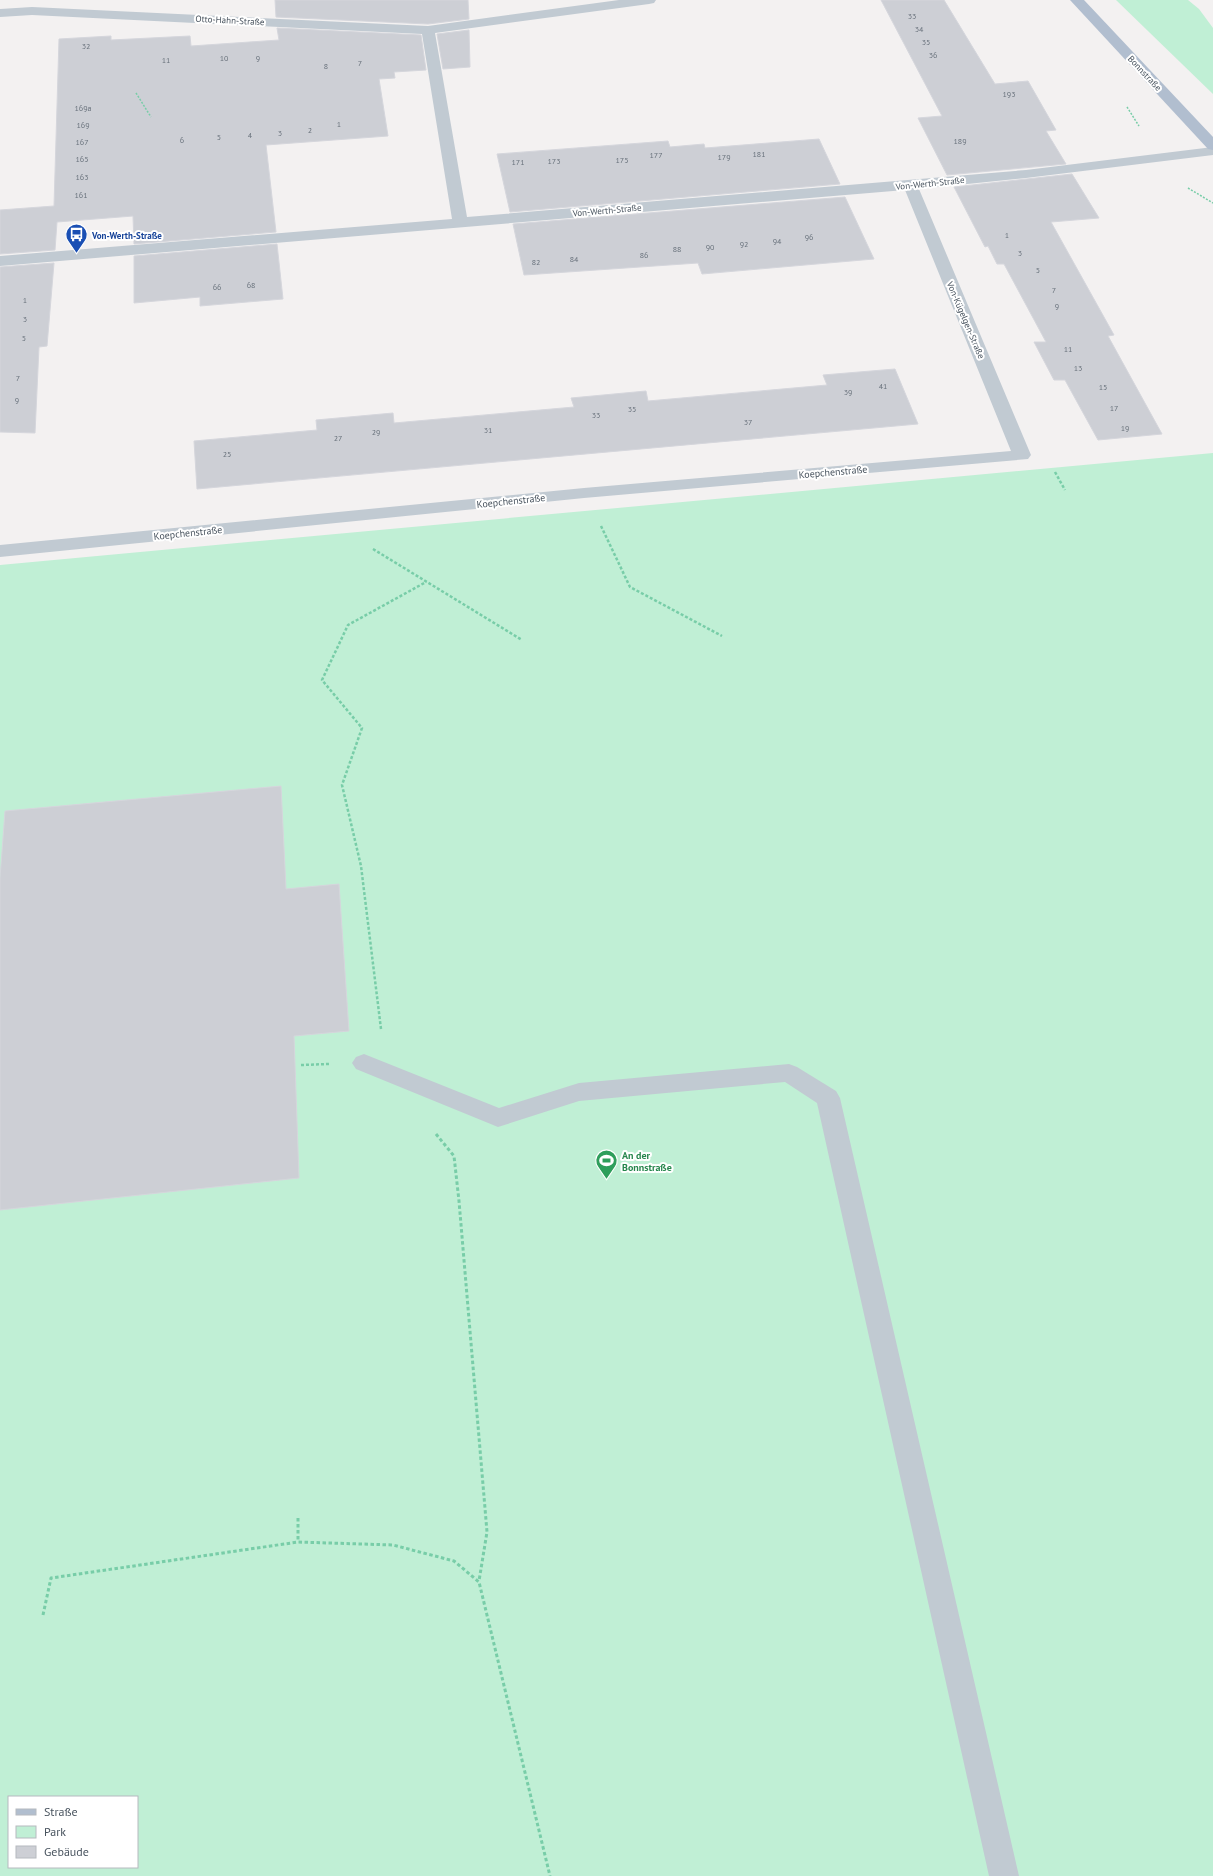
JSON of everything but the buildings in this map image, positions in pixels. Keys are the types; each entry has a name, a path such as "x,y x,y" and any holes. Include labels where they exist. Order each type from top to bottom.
{"main road":[{"name":"Bonnstraße","path":"1077,0 1213,146"}],"street":[{"name":"Otto-Hahn-Straße","path":"0,13 32,11 428,30 649,0"},
{"path":"428,30 460,222"},
{"name":"Von-Werth-Straße","path":"0,261 910,185 1213,151"},
{"name":"Von-Kügelgen-Straße","path":"910,185 1022,455"},
{"name":"Koepchenstraße","path":"0,551 584,493 1022,455"},
{"path":"364,1063 498,1118 579,1092 789,1073 828,1098 1004,1876"}],"path":[{"path":"136,92 151,117"},
{"path":"1125,104 1158,158 1178,184 1197,192 1213,204"},
{"path":"584,493 630,587 722,636"},
{"path":"324,519 522,640"},
{"path":"301,1065 364,1063 382,1033 361,866 342,785 362,728 322,680 348,625 426,582"},
{"path":"434,1131 454,1156 459,1201 487,1532 479,1582 550,1876"},
{"path":"298,1518 298,1542"},
{"path":"43,1615 51,1578 298,1542 393,1545 454,1561 479,1582"}],"green space":[{"path":"1116,0 1188,0 1199,9 1213,28 1213,94"},
{"name":"An der Bonnstraße","path":"1213,453 1213,1876 0,1876 0,565"}],"place":[{"name":"Von-Werth-Straße","path":"77,254"},
{"name":"An der Bonnstraße","path":"606,1180"}]}
